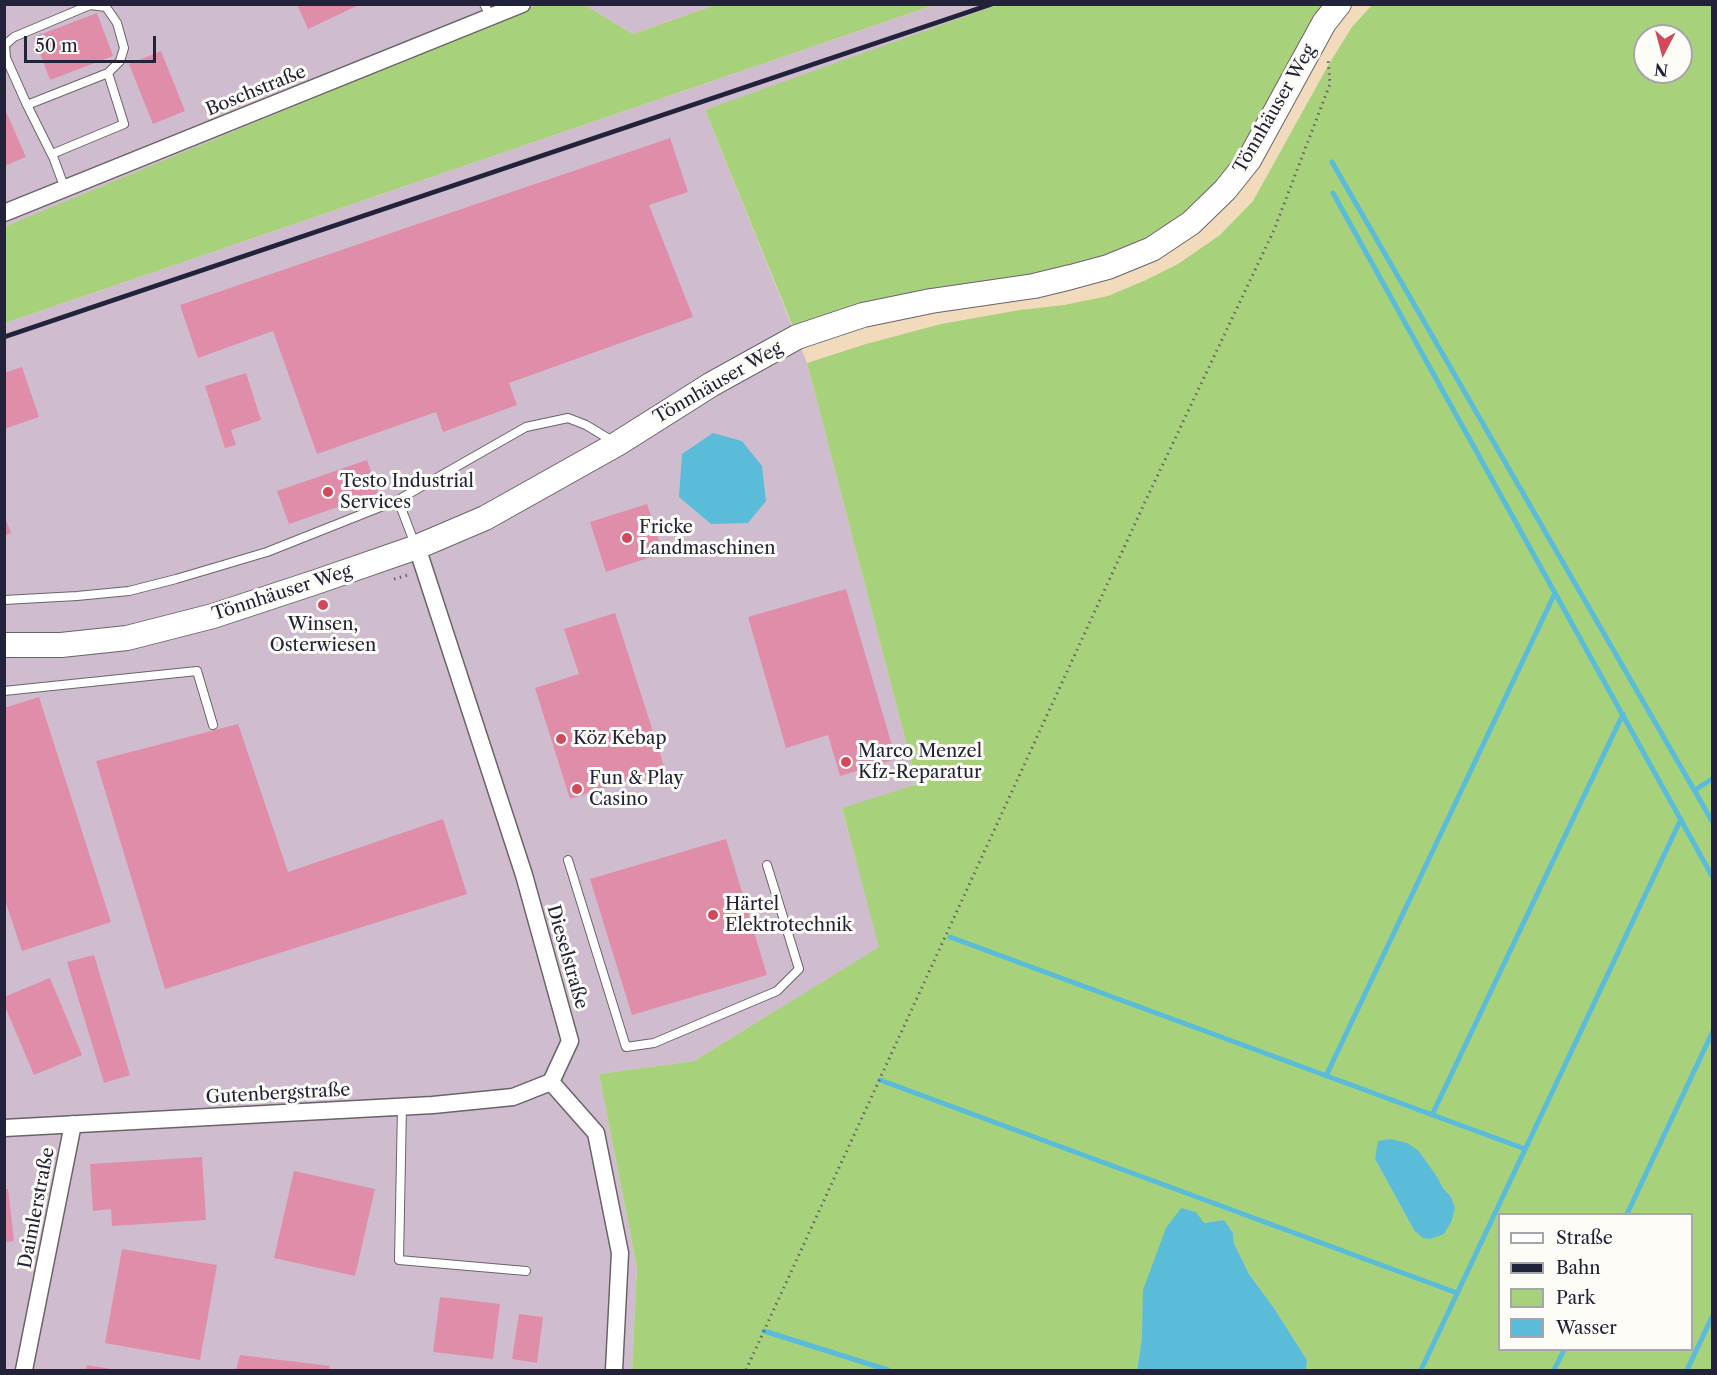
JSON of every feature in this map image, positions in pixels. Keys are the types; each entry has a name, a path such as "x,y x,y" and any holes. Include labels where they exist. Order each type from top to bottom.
{"main road":[{"name":"Tönnhäuser Weg","path":"4,645 61,645 127,638 213,616 316,582 417,547 485,518 617,444 712,384 797,338 863,315 932,301 1034,286 1071,277 1108,267 1152,249 1191,223 1225,190 1249,160 1324,23 1339,4"}],"street":[{"name":"Boschstraße","path":"4,213 488,11 522,4"},
{"name":"Dieselstraße","path":"417,547 524,875 570,1041 551,1082"},
{"name":"Gutenbergstraße","path":"4,1128 433,1106 513,1097 551,1082"},
{"path":"551,1082 596,1133 620,1253 615,1371"},
{"name":"Daimlerstraße","path":"24,1371 73,1125"}],"lane":[{"path":"27,105 108,73 120,61 124,48 117,22 106,7 90,5 14,37 5,45 6,57 27,105 52,154 65,189"},
{"path":"52,154 124,124 108,73"},
{"path":"4,600 129,591 267,552 398,500 526,427 568,418 586,424 617,444"},
{"path":"398,500 417,547"},
{"path":"4,691 197,671 213,725"},
{"path":"568,860 626,1047 654,1043 777,991 799,969 767,865"},
{"path":"402,1107 399,1260 526,1271"}],"path":[{"path":"746,1371 1135,523 1274,230 1330,84"},
{"path":"394,579 425,571"}],"shaded area":[{"path":"5,5 537,5 5,227"},
{"path":"585,5 715,5 633,34"},
{"path":"934,5 1021,5 705,110 807,363 917,784 842,809 880,947 694,1061 599,1074 637,1268 632,1370 4,1370 5,323"}],"green space":[{"path":"537,5 585,5 633,34 715,5 934,5 5,323 4,227"},
{"path":"997,5 1329,5 1245,152 1187,215 1148,241 1104,259 794,329 705,110"},
{"path":"1372,5 1712,5 1712,1370 1306,1370 1307,1360 1249,1274 1234,1243 1233,1233 1223,1220 1204,1223 1142,1337 1137,1370 632,1370 637,1268 599,1074 694,1061 879,947 842,808 917,784 807,363 941,324 1108,296 1178,264 1220,235 1253,201 1329,64 1352,27","holes":["1419,1151 1451,1197 1414,1230 1375,1159"]}],"water":[{"path":"713,433 742,441 762,466 766,501 748,523 711,524 679,497 682,454"},
{"path":"1390,1139 1407,1143 1419,1151 1451,1197 1455,1208 1444,1234 1430,1239 1423,1238 1414,1230 1375,1159 1378,1141"},
{"path":"1181,1208 1196,1212 1204,1223 1224,1220 1233,1233 1234,1243 1249,1274 1307,1360 1306,1370 1137,1370 1142,1337 1143,1290 1166,1228"}],"building":[{"path":"297,4 361,4 308,29"},
{"path":"97,13 113,56 50,80 34,37"},
{"path":"161,51 185,111 153,124 129,64"},
{"path":"4,107 26,157 4,166"},
{"path":"670,138 688,192 649,205 693,317 509,383 517,405 443,432 436,412 317,454 273,331 198,358 180,305"},
{"path":"22,367 39,417 4,429 4,373"},
{"path":"246,373 261,420 231,430 236,445 225,448 205,386"},
{"name":"Testo Industrial Services","path":"367,460 378,493 289,524 277,491"},
{"name":"Fricke Landmaschinen","path":"647,504 663,553 606,572 590,522"},
{"path":"4,515 11,533 4,536"},
{"path":"846,589 896,759 840,776 828,735 786,748 748,617"},
{"path":"615,613 665,769 570,799 535,688 579,674 564,629"},
{"path":"39,697 111,922 22,951 4,897 4,708"},
{"path":"238,724 288,872 443,819 467,894 165,989 96,761"},
{"path":"726,839 767,975 632,1015 590,879"},
{"path":"94,955 130,1075 104,1083 67,962"},
{"path":"50,978 82,1055 34,1075 4,1004 4,997"},
{"path":"202,1157 206,1220 112,1226 111,1209 93,1211 90,1164"},
{"path":"294,1171 375,1189 355,1276 274,1258"},
{"path":"4,1189 8,1189 14,1241 4,1242"},
{"path":"122,1249 217,1265 200,1360 105,1343"},
{"path":"440,1297 500,1304 493,1359 433,1352"},
{"path":"519,1314 543,1317 537,1363 512,1359"},
{"path":"240,1355 330,1366 329,1370 236,1370"},
{"path":"87,1365 110,1369 110,1370 86,1370"}],"waterway":[{"path":"1332,162 1712,821"},
{"path":"1333,193 1712,876"},
{"path":"1326,1076 1555,593"},
{"path":"1432,1115 1623,714"},
{"path":"1695,790 1712,779"},
{"path":"1421,1370 1681,819"},
{"path":"950,937 1525,1149"},
{"path":"1627,1213 1712,1033"},
{"path":"880,1080 1457,1293"},
{"path":"1687,1370 1712,1317"},
{"path":"764,1331 888,1370"},
{"path":"1554,1370 1564,1351"}],"railway":[{"path":"4,337 992,4"}],"place":[{"name":"Testo Industrial Services","path":"328,492"},
{"name":"Fricke Landmaschinen","path":"627,538"},
{"name":"Winsen, Osterwiesen","path":"323,605"},
{"name":"Köz Kebap","path":"561,739"},
{"name":"Marco Menzel Kfz-Reparatur","path":"846,762"},
{"name":"Fun & Play Casino","path":"577,789"},
{"name":"Härtel Elektrotechnik","path":"713,915"}]}
